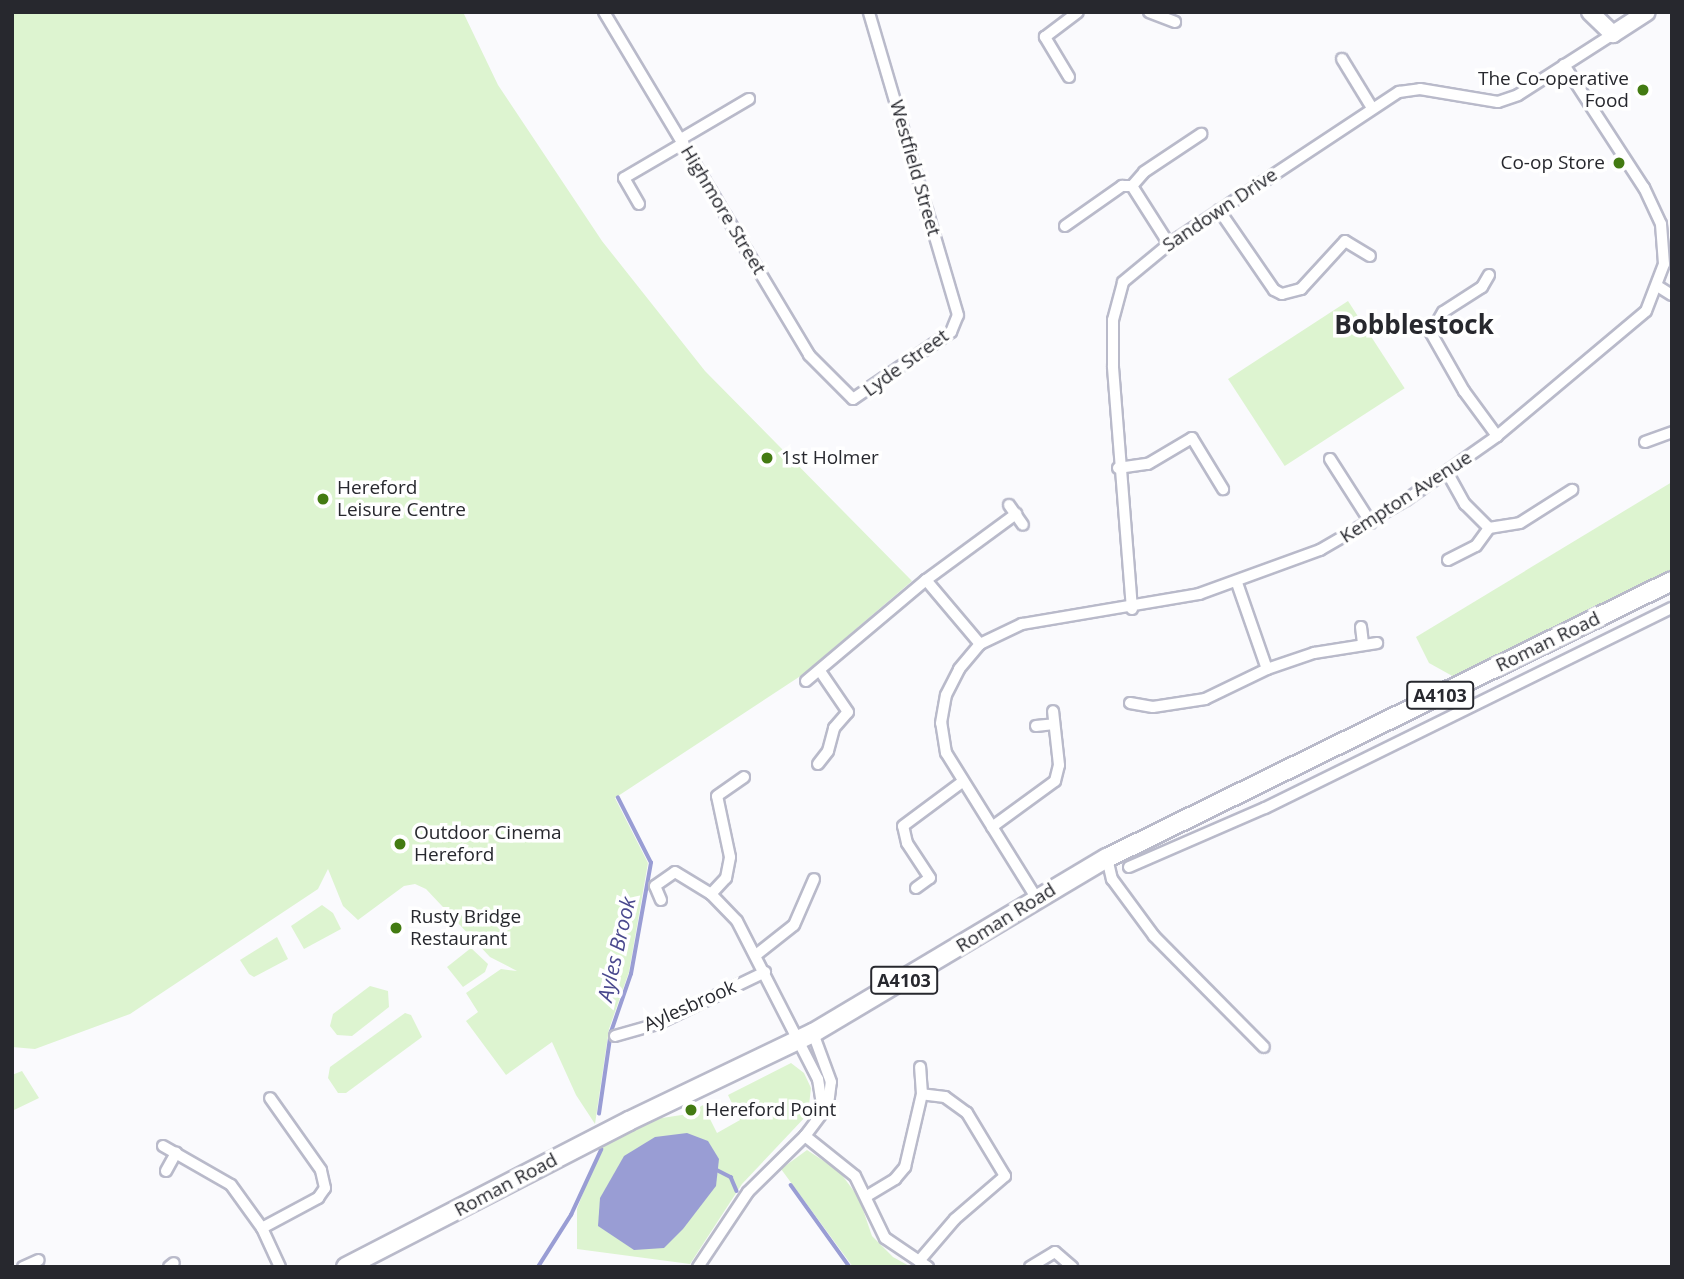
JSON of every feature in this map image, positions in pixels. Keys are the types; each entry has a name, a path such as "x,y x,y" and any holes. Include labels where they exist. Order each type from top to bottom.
{"main road":[{"name":"Roman Road","path":"346,1267 629,1121 805,1037 1107,858 1672,580"}],"street":[{"name":"Highmore Street","path":"604,12 809,355 853,398"},
{"name":"Westfield Street","path":"869,12 958,315 957,324"},
{"path":"1069,77 1045,37 1078,12"},
{"path":"1149,12 1175,22"},
{"path":"1590,12 1613,34 1647,12"},
{"name":"Sandown Drive","path":"1132,609 1118,468 1113,366 1116,298 1137,267 1399,92 1420,89 1498,102 1518,95 1613,34"},
{"path":"1342,58 1372,108"},
{"name":"Kempton Avenue","path":"1037,899 961,783 946,753 942,709 959,668 980,644 1022,624 1132,609 1237,583 1321,550 1371,523 1497,436 1636,323 1658,287 1668,251 1661,224 1651,201 1564,65"},
{"path":"639,204 624,178 749,99"},
{"path":"1065,226 1122,186 1132,186 1144,172 1201,134"},
{"path":"1132,186 1169,244"},
{"path":"1219,210 1274,290 1282,294 1301,289 1345,241 1370,256"},
{"path":"1489,275 1482,287 1443,312 1431,333 1451,373 1497,436"},
{"path":"1658,287 1672,295"},
{"name":"Lyde Street","path":"853,398 957,324"},
{"path":"1645,442 1669,433 1663,422"},
{"path":"1118,468 1148,464 1192,438 1223,489"},
{"path":"1330,458 1371,523"},
{"path":"1447,472 1465,504 1489,528"},
{"path":"1448,560 1476,547 1489,528 1520,523 1572,490"},
{"path":"806,681 1012,509 1023,525"},
{"path":"926,580 980,644"},
{"path":"1237,583 1267,669"},
{"name":"Roman Road","path":"1129,867 1285,798 1672,608"},
{"path":"1361,627 1363,644"},
{"path":"1130,703 1153,707 1205,699 1267,669 1314,653 1377,643"},
{"path":"818,764 828,751 834,727 848,712 820,671"},
{"path":"992,827 1055,782 1059,765 1053,711"},
{"path":"1036,726 1054,724"},
{"path":"1274,775 1285,798"},
{"path":"711,894 726,878 730,857 717,796 744,776"},
{"path":"916,888 930,878 907,843 903,825 961,783"},
{"path":"1107,858 1112,879 1154,936 1264,1046"},
{"path":"661,900 655,886 675,872 711,894 737,921 831,1082 830,1097 806,1136 748,1192 698,1267"},
{"path":"756,955 794,925 814,879"},
{"name":"Aylesbrook","path":"615,1036 657,1024 765,972"},
{"path":"805,1037 818,1079 823,1111"},
{"path":"867,1196 895,1179 905,1167 922,1094 920,1067"},
{"path":"806,1136 849,1169 867,1196 885,1238 923,1264 955,1219 1005,1176 967,1113 946,1097 922,1094"},
{"path":"262,1228 318,1198 325,1188 321,1170 270,1098"},
{"path":"163,1146 231,1185 262,1228 280,1267"},
{"path":"166,1171 176,1153"},
{"path":"1030,1267 1055,1252 1072,1267"},
{"path":"23,1267 39,1260"}],"green space":[{"name":"Hereford Leisure Centre","path":"12,12 463,12 498,85 602,241 705,371 912,581 802,675 615,798 648,863 629,972 609,1029 595,1124 576,1095 552,1042 506,1075 466,1021 478,1012 466,993 501,969 517,971 490,957 426,889 415,884 404,886 358,920 343,906 328,869 318,889 130,1014 35,1049 12,1047"},
{"path":"1348,301 1405,388 1285,466 1228,379"},
{"path":"1672,482 1672,569 1456,678 1429,663 1416,637"},
{"path":"322,905 333,913 341,929 304,949 291,926"},
{"path":"277,937 288,959 254,977 249,974 240,960"},
{"path":"471,948 488,964 485,972 463,987 447,967"},
{"path":"370,986 388,991 389,1007 352,1036 337,1035 330,1026 333,1014"},
{"path":"405,1013 411,1015 422,1037 346,1093 338,1093 328,1078 330,1067"},
{"path":"791,1063 804,1073 811,1088 808,1114 742,1184 690,1264 577,1249 577,1209 601,1145 649,1120 688,1114 703,1105 717,1133 740,1120 728,1095"},
{"path":"22,1071 39,1098 12,1111 12,1075"},
{"path":"807,1150 839,1171 859,1198 872,1236 893,1257 911,1267 853,1267 781,1169"}],"water":[{"path":"687,1133 708,1141 719,1159 716,1186 683,1229 664,1248 634,1250 598,1226 600,1198 624,1156 655,1137"}],"waterway":[{"name":"Ayles Brook","path":"599,1114 611,1032 631,974 651,863 618,798"},
{"name":"Ayles Brook","path":"538,1267 571,1215 601,1150"},
{"path":"717,1170 731,1177 737,1191"},
{"path":"791,1185 850,1267"}],"place":[{"name":"The Co-operative Food","path":"1643,90"},
{"name":"Co-op Store","path":"1619,163"},
{"name":"1st Holmer","path":"767,458"},
{"name":"Hereford Leisure Centre","path":"323,499"},
{"name":"Outdoor Cinema Hereford","path":"400,844"},
{"name":"Rusty Bridge Restaurant","path":"396,928"},
{"name":"Hereford Point","path":"691,1110"}],"district":[{"name":"Bobblestock","path":"1414,325"}]}
